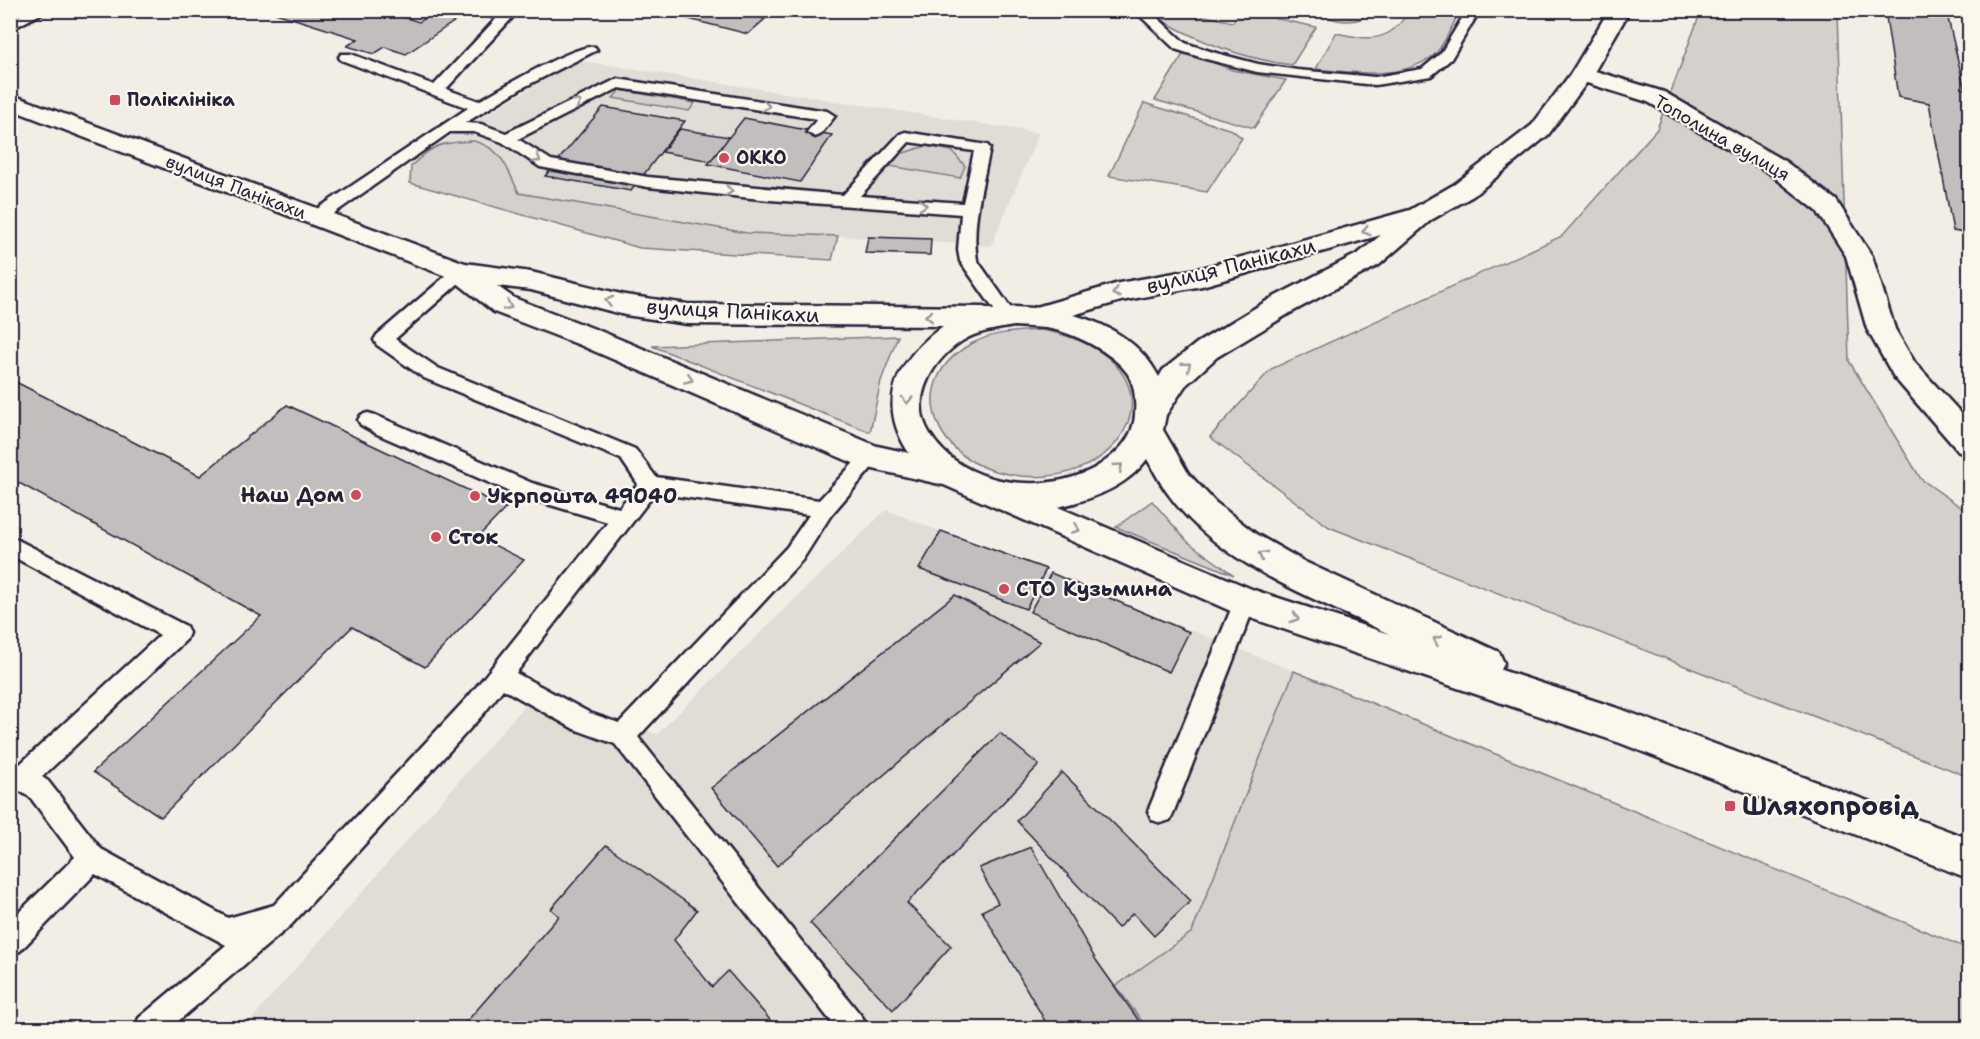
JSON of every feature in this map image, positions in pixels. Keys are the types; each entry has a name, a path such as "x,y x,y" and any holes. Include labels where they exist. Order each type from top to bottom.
{"main road":[{"name":"вулиця Панікахи","path":"1150,422 1174,378 1207,350 1280,306 1369,259 1422,214 1464,190 1540,130 1582,75 1620,10"},
{"name":"Тополина вулиця","path":"1582,75 1656,97 1777,167 1827,206 1859,256 1881,329 1904,369 1970,444"},
{"name":"вулиця Панікахи","path":"14,106 317,217 461,273 531,281 625,305 687,314 1008,316"},
{"name":"вулиця Панікахи","path":"1038,316 1119,292 1202,277 1422,214"},
{"name":"вулиця Панікахи","path":"461,273 504,305 632,355 871,458 969,482"},
{"path":"1623,727 1293,572 1244,544 1203,511 1177,482 1150,422 1149,388 1138,366 1120,346 1087,328 1069,321 1038,316 1008,316 954,333 933,348 917,368 908,390 907,413 915,437 931,458 969,482 1245,602 1623,727 1970,859"},
{"path":"969,482 1018,495 1052,495 1085,487 1113,473 1135,454 1150,422"}],"lane":[{"path":"10,26 42,10"},
{"path":"436,91 505,18 483,10"},
{"path":"1140,10 1180,46 1211,56 1257,68 1375,81 1426,73 1446,56 1474,10"},
{"path":"317,217 478,106 524,79 590,50"},
{"path":"346,57 478,106"},
{"path":"507,139 617,83 827,116 815,132"},
{"path":"445,128 476,127 507,139 546,164 648,183 770,195 970,208"},
{"path":"848,200 906,137 982,148 970,208 967,250 969,261 1008,316"},
{"path":"770,195 781,179"},
{"path":"461,273 383,340 431,373 628,454 650,484 824,509"},
{"path":"368,420 527,490 625,518"},
{"path":"622,736 795,553 824,509 871,458"},
{"path":"149,1029 282,916 477,704 650,484"},
{"path":"10,545 178,633 16,775 39,789 92,858 227,932 282,916"},
{"path":"1161,811 1245,602"},
{"path":"500,676 582,721 622,736 853,1029"},
{"path":"10,940 92,858"}],"shaded area":[{"path":"1409,10 1460,11 1438,51 1422,63 1408,68 1377,73 1316,69 1336,33 1369,38 1378,37 1394,29"},
{"path":"1168,11 1181,11 1233,22 1240,11 1316,27 1292,65 1242,55 1196,38 1165,22 1164,16"},
{"path":"1318,11 1368,11 1361,19 1344,21 1333,19"},
{"path":"1701,11 1838,11 1849,361 1921,479 1969,513 1969,777 1329,527 1210,437 1271,369 1562,236 1657,129"},
{"path":"1185,51 1232,70 1286,80 1254,128 1155,100"},
{"name":"ОККО","path":"577,60 1039,133 991,246 838,236 832,260 640,248 410,183 411,166 429,149"},
{"path":"620,90 695,103 689,111 613,98"},
{"path":"1144,103 1232,130 1242,138 1207,192 1109,176"},
{"path":"474,141 492,149 498,155 507,167 519,193 747,233 838,236 832,260 640,248 410,183 411,166 426,153 446,144"},
{"path":"926,146 952,151 965,166 960,178 890,166 900,154"},
{"path":"1042,330 1091,346 1120,370 1131,397 1127,425 1109,450 1080,468 1041,477 995,471 973,462 955,449 942,432 935,414 933,395 938,376 951,359 979,340 1005,333"},
{"path":"898,336 881,381 870,432 652,346"},
{"path":"1152,501 1188,542 1234,575 1116,527"},
{"path":"886,510 1294,671 1192,932 1116,986 1147,1028 244,1028 532,697 657,734"},
{"path":"1294,671 1969,949 1969,1028 1147,1028 1116,986 1192,932"}],"building":[{"path":"266,10 381,10 419,22 437,10 450,10 464,15 406,54 385,47 374,54 347,46 358,39"},
{"path":"678,10 745,10 742,13 765,19 748,34 673,15"},
{"path":"1885,10 1946,10 1970,111 1970,234 1953,231 1929,103 1898,97"},
{"path":"603,107 685,121 631,191 545,176"},
{"name":"ОККО","path":"744,118 832,135 800,182 708,164"},
{"path":"680,129 729,137 711,161 662,152"},
{"path":"868,237 931,239 930,255 865,253"},
{"path":"10,379 200,476 287,405 506,508 478,537 524,560 425,667 352,627 161,817 93,772 261,616 10,478"},
{"name":"СТО Кузьмина","path":"941,531 1046,569 1026,609 919,569"},
{"path":"1051,573 1189,632 1169,672 1030,612"},
{"path":"955,595 1040,642 777,866 711,788"},
{"path":"1000,733 1039,765 907,903 951,946 893,1010 810,923"},
{"path":"1062,772 1191,901 1154,936 1133,913 1118,928 1017,821"},
{"path":"606,845 697,910 674,940 712,987 728,971 777,1028 461,1028 559,916 551,909"},
{"path":"1031,847 1096,960 1144,1028 1049,1028 982,911 998,903 979,868"}],"place":[{"name":"Поліклініка","path":"115,100"},
{"name":"ОККО","path":"724,158"},
{"name":"Наш Дом","path":"356,495"},
{"name":"Укрпошта 49040","path":"475,496"},
{"name":"Сток","path":"436,537"},
{"name":"СТО Кузьмина","path":"1004,589"},
{"name":"Шляхопровід","path":"1730,806"}]}
